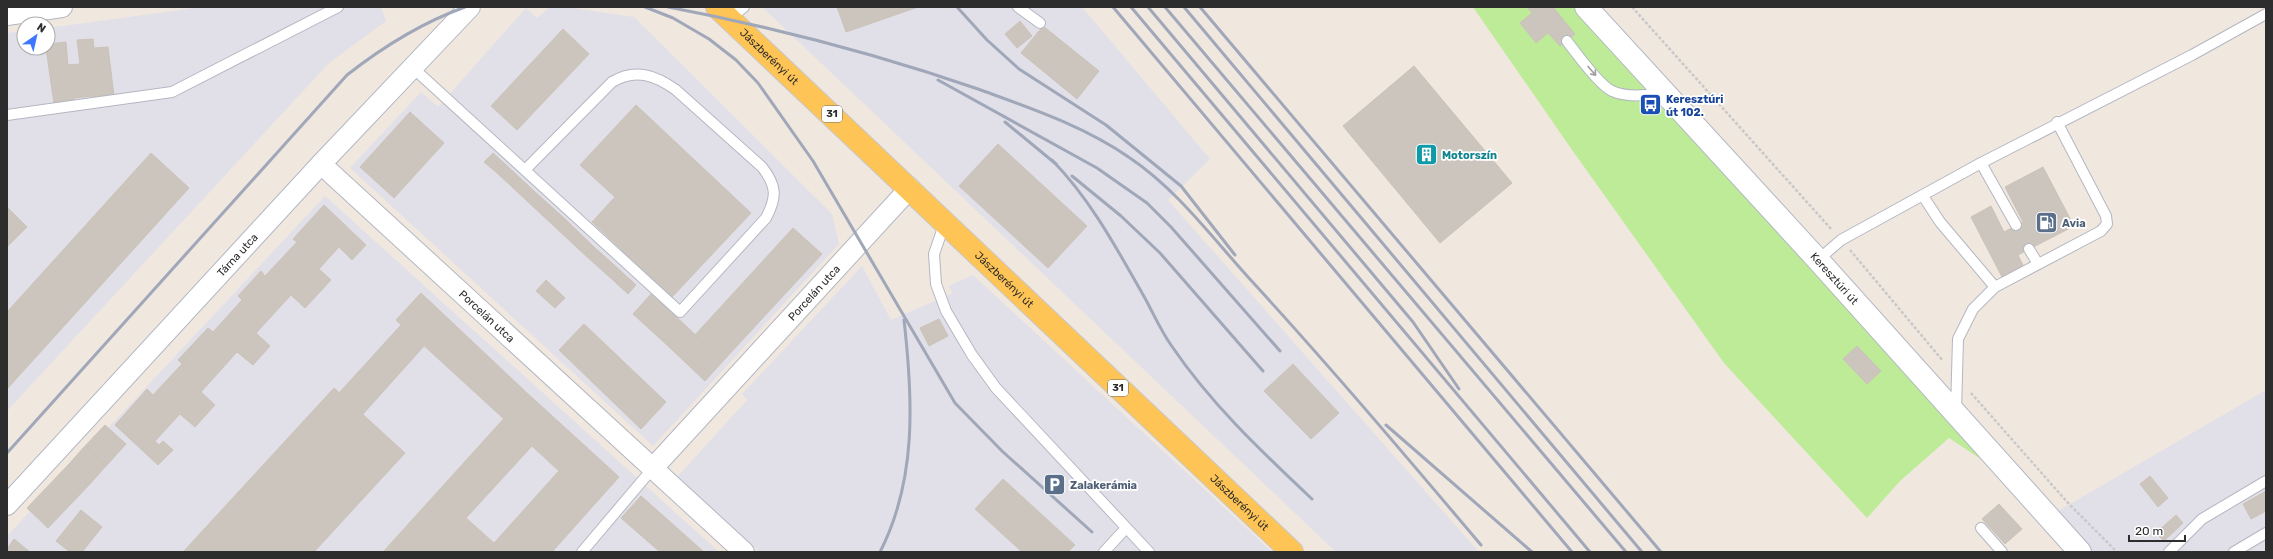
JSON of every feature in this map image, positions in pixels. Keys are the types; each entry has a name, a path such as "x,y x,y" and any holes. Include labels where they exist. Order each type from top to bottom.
{"main road":[{"name":"Keresztúri út","path":"1586,7 1818,260 2080,552"},
{"name":"Jászberényi út","path":"730,11 975,253 1292,552"}],"street":[{"path":"7,15 62,7"},
{"name":"Tárna utca","path":"7,505 321,164 470,7"},
{"name":"Porcelán utca","path":"321,164 744,552"},
{"name":"Porcelán utca","path":"653,468 910,188"}],"lane":[{"path":"7,115 172,92 338,7"},
{"path":"1018,7 1040,23"},
{"path":"1818,260 1842,240 1923,196 1981,162 2057,122 2192,55 2266,14"},
{"path":"1567,41 1597,77 1612,90 1638,96 1665,93"},
{"path":"412,68 680,312 766,218 773,205 775,194 768,175 762,167 676,90 663,81 642,74 630,74 612,82 525,170"},
{"path":"1956,414 1958,339 1973,309 1995,287 2101,231 2107,224 2106,216 2057,122"},
{"path":"1981,162 2016,225"},
{"path":"1923,196 1940,222 1995,287"},
{"path":"945,222 934,254 936,284 946,311 972,355 996,388 1149,552"},
{"path":"2029,249 2038,264"},
{"path":"582,552 653,468"},
{"path":"2169,552 2202,519 2266,481"},
{"path":"1104,552 1126,528"},
{"path":"1981,528 2002,552"},
{"path":"2234,552 2266,533"}],"path":[{"path":"1632,7 1842,240 1957,377 2069,504 2117,552"}],"shaded area":[{"path":"202,7 381,7 386,21 329,63 7,411 7,33 16,32 16,56 56,56 56,27"},
{"path":"550,7 566,7 634,17 832,214 839,244 653,446 350,168 421,92 438,107 526,8 537,18"},
{"path":"762,7 1082,7 1210,159 1168,200 1479,552 1336,552"},
{"path":"325,196 719,552 7,552 7,536"},
{"path":"862,266 891,320 953,293 948,286 973,275 1272,552 760,552 677,477 747,400 742,394"},
{"path":"2266,390 2266,552 2066,552 2041,521"}],"green space":[{"path":"1473,7 1597,7 1993,467 1949,438 1900,481 1867,518 1724,363 1570,147"}],"building":[{"path":"837,7 918,7 846,32"},
{"path":"1527,7 1553,7 1575,34 1560,46 1548,33 1536,43 1520,23 1532,13"},
{"path":"1020,21 1032,36 1017,48 1005,34"},
{"path":"1043,26 1099,71 1077,99 1021,53"},
{"path":"563,29 589,54 517,130 491,106"},
{"path":"93,39 94,48 108,47 114,96 93,99 93,96 74,98 74,101 54,104 47,56 56,56 56,43 66,42 68,65 80,64 77,40"},
{"name":"Motorszín","path":"1414,66 1512,183 1440,243 1343,126"},
{"path":"636,105 751,213 672,297 592,222 615,197 580,165"},
{"path":"410,112 444,143 394,198 360,167"},
{"path":"998,144 1087,226 1048,268 959,186"},
{"path":"151,153 189,188 7,389 7,312"},
{"path":"493,153 505,164 497,173 484,162"},
{"path":"505,164 534,191 526,200 497,173"},
{"name":"Avia","path":"2043,167 2074,226 2018,255 2023,265 2002,277 1971,217 1991,206 2004,232 2023,222 2005,187"},
{"path":"534,191 564,218 556,228 526,200"},
{"path":"324,205 366,245 352,260 339,247 319,269 331,280 305,308 291,295 256,333 270,346 253,365 237,352 201,392 215,405 195,427 180,414 155,441 159,445 163,441 173,450 158,465 115,425 147,389 153,395 182,364 178,360 208,328 213,332 242,300 238,296 261,271 265,276 297,242 293,239"},
{"path":"7,207 27,227 7,247"},
{"path":"564,218 593,246 585,255 556,228"},
{"path":"793,228 822,254 723,361 695,335"},
{"path":"593,246 623,273 615,282 585,255"},
{"path":"623,273 636,285 628,294 615,282"},
{"path":"546,280 565,298 555,308 536,291"},
{"path":"421,293 527,393 504,419 396,320"},
{"path":"651,294 685,325 667,345 633,314"},
{"path":"939,319 948,336 929,346 920,328"},
{"path":"584,324 666,402 641,429 559,350"},
{"path":"401,325 424,346 363,414 339,393"},
{"path":"685,325 723,361 705,381 667,345"},
{"path":"1857,346 1881,371 1867,384 1843,359"},
{"path":"1293,364 1339,413 1311,439 1264,391"},
{"path":"334,388 405,453 314,552 183,552"},
{"path":"527,393 583,444 559,471 532,446 466,518 494,543 486,552 383,552"},
{"path":"105,425 126,444 106,466 85,446"},
{"path":"583,444 619,477 552,552 486,552"},
{"path":"85,446 106,466 89,485 68,465"},
{"path":"68,465 89,485 48,528 27,508"},
{"path":"2150,476 2168,498 2158,507 2140,484"},
{"path":"1003,479 1075,545 1068,552 1022,552 975,509"},
{"path":"2266,491 2266,511 2251,519 2243,504"},
{"path":"641,496 704,552 660,552 621,518"},
{"path":"1999,504 2022,529 2005,544 1982,519"},
{"path":"81,510 102,527 82,552 70,552 56,541"},
{"path":"2176,515 2183,523 2164,541 2156,533"},
{"path":"14,539 30,552 7,552 7,549"}],"railway":[{"path":"7,453 347,75 375,54 403,36 433,20 465,7"},
{"path":"645,7 673,18 709,39 736,60 758,83 813,161 955,403 1002,451 1092,532"},
{"path":"668,7 747,23 824,42 940,76 998,96 1075,127 1094,136 1130,158 1147,170 1178,198 1337,376 1481,545"},
{"path":"957,7 987,40 1019,69 1106,125 1181,186 1235,255"},
{"path":"1113,7 1572,552"},
{"path":"1131,7 1590,552"},
{"path":"1148,7 1413,322 1459,389"},
{"path":"1165,7 1626,552"},
{"path":"1184,7 1642,552"},
{"path":"1200,7 1661,552"},
{"path":"938,80 1097,168 1147,203 1171,227 1280,351"},
{"path":"1005,122 1056,164"},
{"path":"1052,160 1080,192 1104,227 1164,334 1202,387 1237,426 1312,499"},
{"path":"1072,176 1121,216 1160,253 1263,371"},
{"path":"880,552 892,525 901,496 906,468 910,409 904,320"},
{"path":"1386,425 1532,552"}],"place":[{"name":"Keresztúri út 102.","path":"1651,105"},
{"name":"Motorszín","path":"1427,155"},
{"name":"Avia","path":"2046,223"},
{"name":"Zalakerámia","path":"1054,485"}]}
